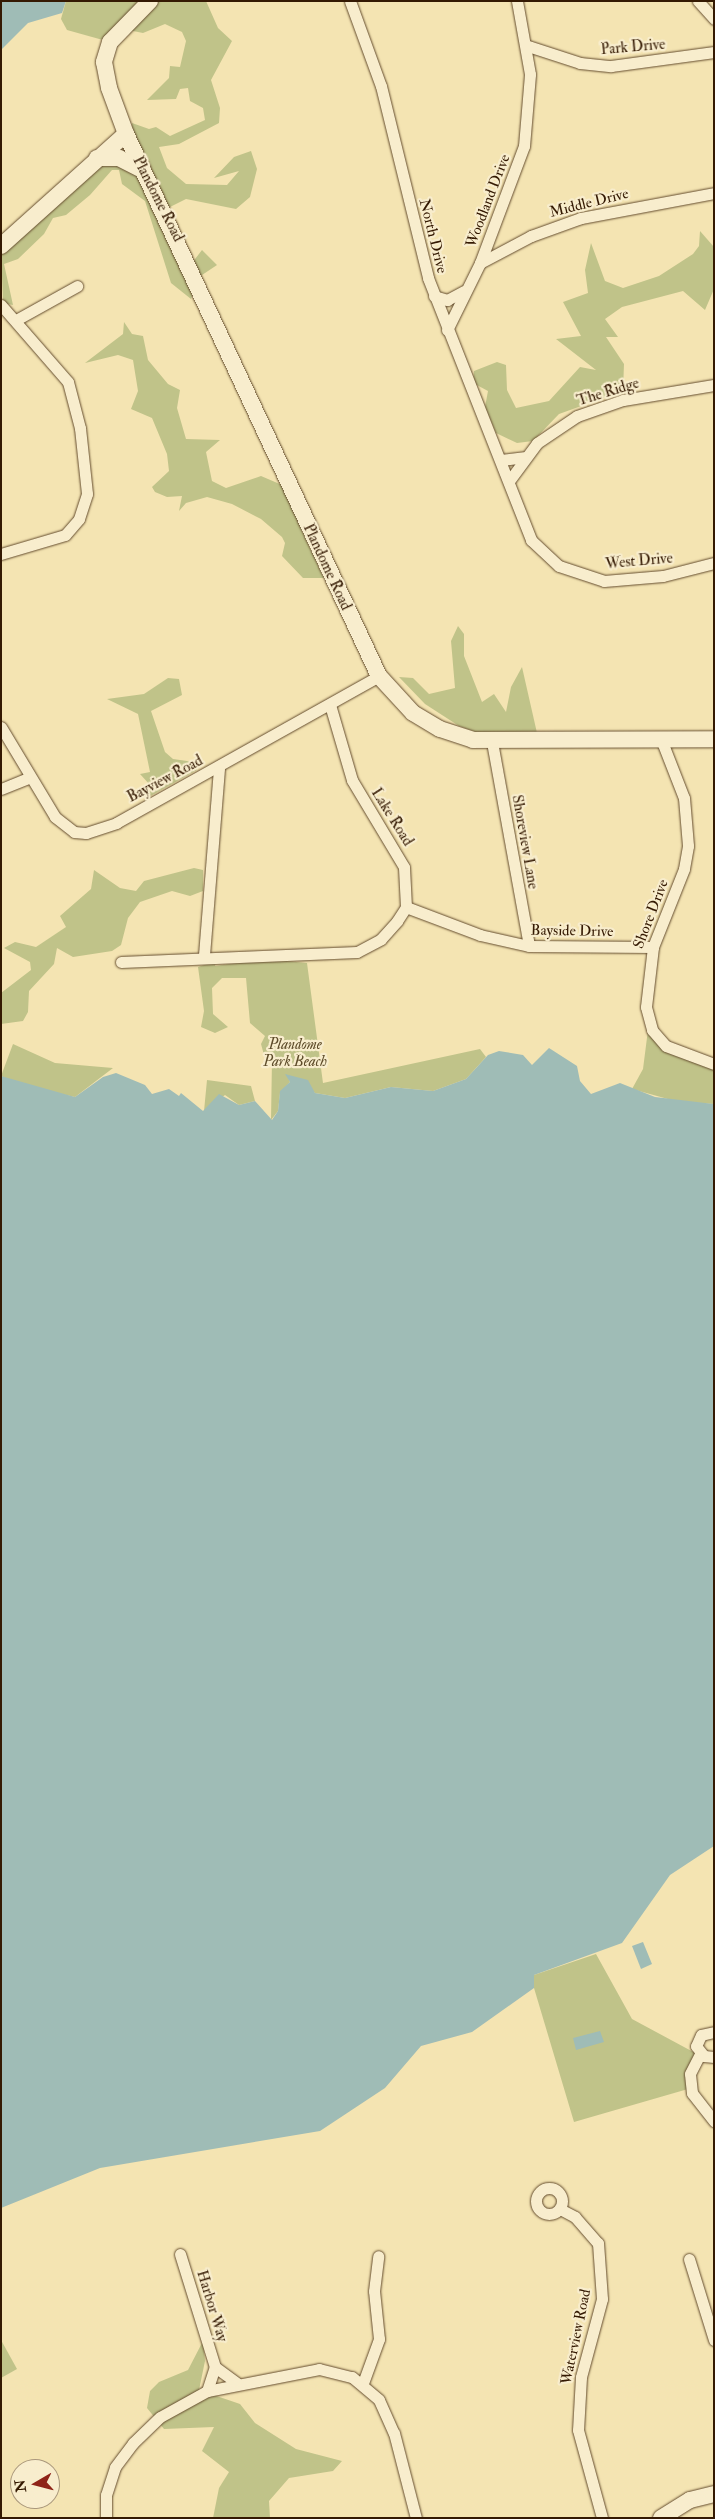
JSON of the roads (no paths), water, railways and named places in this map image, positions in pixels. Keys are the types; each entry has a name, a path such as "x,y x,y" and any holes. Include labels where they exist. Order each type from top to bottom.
{"main road":[{"name":"Plandome Road","path":"150,1 110,42 104,56 108,84 126,134 379,676 426,722 454,735 492,742 714,739"},
{"path":"1,246 126,134"},
{"path":"97,158 119,158 143,170"},
{"path":"661,2518 690,2500 714,2494"}],"street":[{"name":"North Drive","path":"350,1 381,86 434,296 446,330 507,476"},
{"name":"Woodland Drive","path":"480,263 524,146 530,94 528,46 517,1"},
{"path":"698,1 714,19"},
{"name":"Park Drive","path":"528,46 580,63 611,66 714,52"},
{"name":"Middle Drive","path":"480,263 531,236 580,218 714,193"},
{"path":"446,330 464,290 480,263"},
{"path":"16,320 77,286"},
{"path":"434,296 447,300 464,290"},
{"path":"1,305 68,382 80,428 87,494 79,519 65,535 1,554"},
{"name":"The Ridge","path":"507,476 518,474 524,458 559,426 594,408 714,385"},
{"path":"501,460 524,458"},
{"name":"West Drive","path":"507,476 522,526 531,540 544,555 575,572 615,581 714,563"},
{"name":"Bayview Road","path":"1,727 28,778 63,825 86,834 116,823 379,676"},
{"name":"Lake Road","path":"330,705 352,780 399,854 406,907"},
{"name":"Shore Drive","path":"661,739 684,798 688,846 684,869 653,947 645,990 652,1030 678,1053 714,1064"},
{"name":"Shoreview Lane","path":"492,742 529,946"},
{"path":"204,955 219,767"},
{"path":"1,789 28,778"},
{"path":"121,962 204,955 357,952 381,939 406,907"},
{"name":"Bayside Drive","path":"406,907 480,935 529,946 653,947"},
{"path":"714,2032 698,2038 700,2054 690,2074 692,2093 714,2121"},
{"path":"700,2054 714,2057"},
{"name":"Waterview Road","path":"560,2209 595,2234 600,2251 602,2299 581,2377 578,2430 602,2518"},
{"name":"Harbor Way","path":"180,2254 215,2367"},
{"path":"363,2383 379,2339 374,2291 378,2256"},
{"path":"689,2259 714,2340"},
{"path":"207,2391 215,2367 237,2383"},
{"path":"106,2518 106,2495 115,2468 133,2442 160,2417 207,2391 237,2383 319,2369 363,2383 386,2412 416,2518"}],"water":[{"path":"1,1 66,1 62,13 28,23 1,50"},
{"path":"549,1048 577,1066 580,1081 591,1094 620,1083 655,1097 714,1104 714,1846 670,1875 622,1943 534,1975 534,1988 472,2032 421,2046 385,2088 320,2131 100,2168 1,2208 1,1076 75,1097 103,1077 116,1073 145,1085 152,1094 169,1089 179,1096 181,1093 203,1111 219,1094 239,1105 255,1101 272,1120 278,1111 280,1091 290,1082 285,1074 308,1080 315,1093 345,1098 391,1087 433,1091 466,1079 488,1055 499,1051 523,1055 532,1065"},
{"path":"643,1942 652,1964 641,1969 632,1946"},
{"path":"600,2031 604,2042 576,2050 573,2038"}],"park label":[{"name":"Plandome Park Beach","path":"295,1052"}]}
